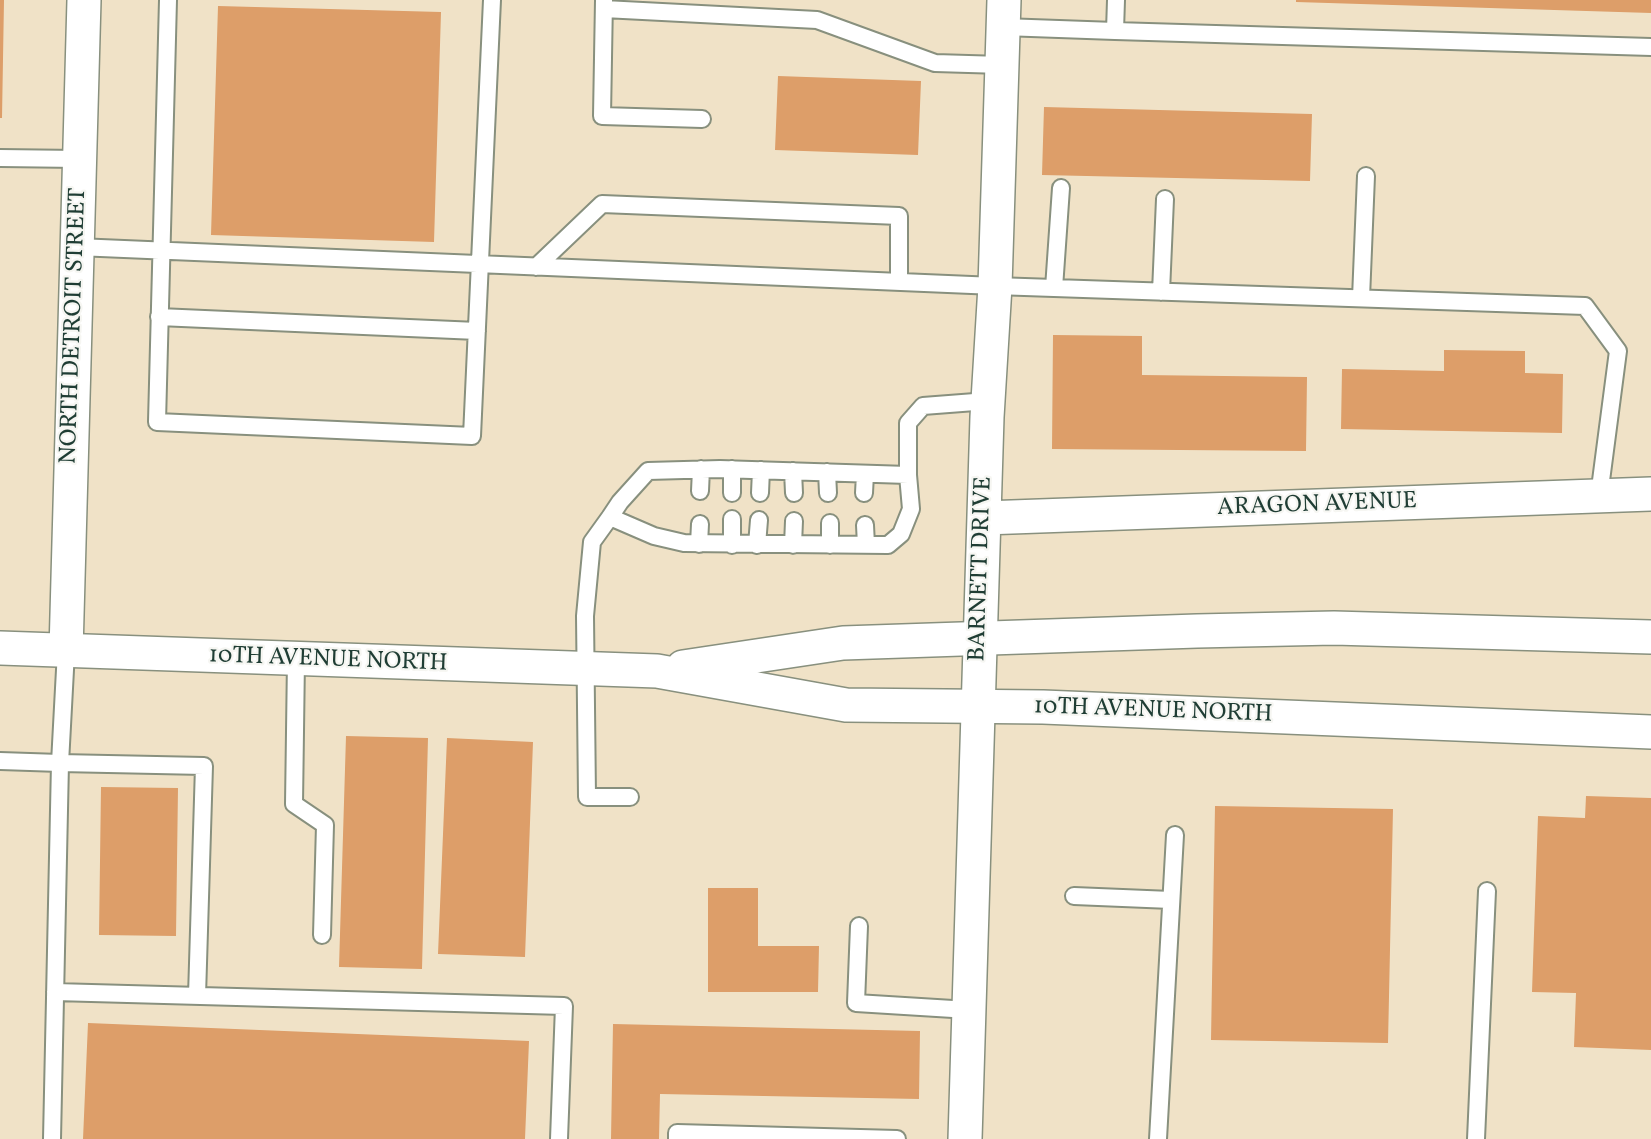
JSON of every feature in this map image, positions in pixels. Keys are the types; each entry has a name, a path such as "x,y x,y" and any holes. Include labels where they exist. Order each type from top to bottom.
{"street":[{"name":"NORTH DETROIT STREET","path":"66,651 84,0"},
{"name":"BARNETT DRIVE","path":"965,1139 987,401 995,286 1004,13"},
{"name":"ARAGON AVENUE","path":"984,518 1651,494"},
{"name":"10TH AVENUE NORTH","path":"657,671 843,643 1334,628 1651,637"},
{"name":"10TH AVENUE NORTH","path":"0,648 657,671 846,705 978,706 1651,732"}],"lane":[{"path":"168,0 157,422 472,436 492,0"},
{"path":"1115,31 1116,0"},
{"path":"702,119 602,116 604,5 817,20 935,63 1002,65"},
{"path":"1004,13 1115,31 1651,47"},
{"path":"0,158 80,159"},
{"path":"1360,298 1366,176"},
{"path":"1054,288 1061,188"},
{"path":"1161,292 1165,199"},
{"path":"536,267 602,204 899,216 899,282"},
{"path":"77,247 995,286 1585,306 1618,351 1599,496"},
{"path":"159,317 477,331"},
{"path":"610,516 654,536 684,543 757,546 888,546 901,534 911,509 908,476 908,423 923,406 987,401"},
{"path":"700,491 701,469"},
{"path":"630,797 586,797 585,616 592,542 610,516 648,471 732,469 908,476"},
{"path":"732,469 732,493"},
{"path":"760,493 761,470"},
{"path":"793,471 794,493"},
{"path":"828,472 828,493"},
{"path":"864,493 865,474"},
{"path":"732,519 732,545"},
{"path":"757,546 759,520"},
{"path":"793,545 794,521"},
{"path":"830,523 830,545"},
{"path":"699,544 700,524"},
{"path":"865,525 866,546"},
{"path":"51,1139 60,762 66,651"},
{"path":"296,659 294,804 325,825 322,935"},
{"path":"0,761 204,766 197,996"},
{"path":"1158,1139 1174,835"},
{"path":"1476,1139 1487,891"},
{"path":"1074,896 1171,900"},
{"path":"859,926 856,1003 969,1010"},
{"path":"55,992 564,1006 559,1139"},
{"path":"677,1139 677,1133 897,1139"}],"building":[{"path":"0,0 4,0 2,118 0,118"},
{"path":"1296,0 1651,0 1651,13 1296,2"},
{"path":"218,6 441,12 434,242 211,235"},
{"path":"778,76 921,81 918,155 775,150"},
{"path":"1044,107 1312,114 1310,181 1042,175"},
{"path":"1053,335 1142,336 1142,375 1307,377 1306,451 1052,449"},
{"path":"1444,350 1525,351 1525,373 1563,374 1562,433 1341,429 1342,369 1444,371"},
{"path":"346,736 428,738 422,969 339,967"},
{"path":"447,738 533,742 525,957 438,954"},
{"path":"101,787 178,788 176,936 99,935"},
{"path":"1586,796 1651,798 1651,1050 1574,1047 1576,993 1532,992 1538,816 1585,818"},
{"path":"1215,806 1393,809 1388,1043 1211,1040"},
{"path":"708,888 758,888 758,946 819,946 818,992 708,992"},
{"path":"88,1023 529,1041 525,1139 83,1139"},
{"path":"613,1024 920,1031 919,1099 660,1094 659,1139 611,1139"}]}
